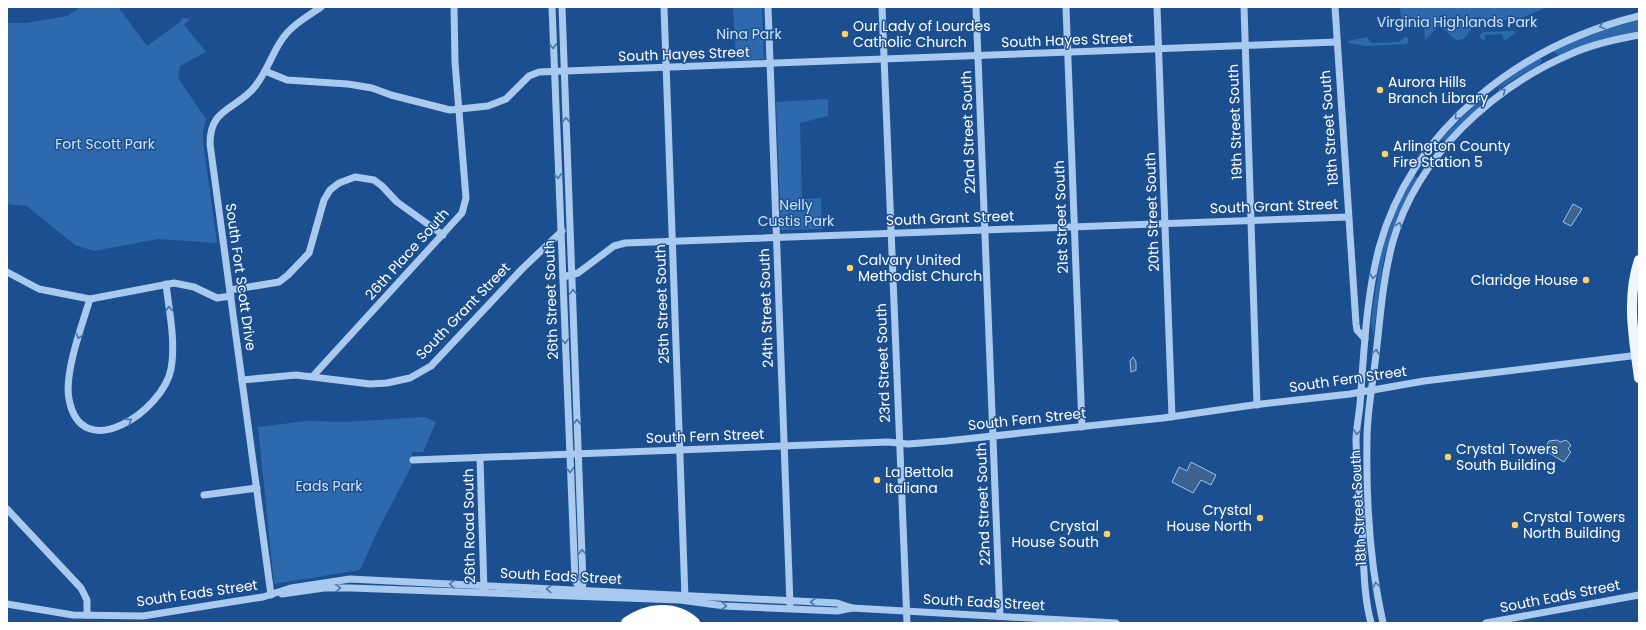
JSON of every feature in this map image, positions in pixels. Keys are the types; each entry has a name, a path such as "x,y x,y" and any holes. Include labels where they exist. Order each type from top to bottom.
{"highway":[{"path":"627,623 644,614 660,611 671,611 682,615 694,623"},
{"path":"644,623 662,620 678,623"}],"main road":[{"path":"1639,260 1631,299 1638,356 1639,378"}],"street":[{"name":"South Fort Scott Drive","path":"271,595 210,133 217,117 251,91 265,71 283,37 296,25 321,7"},
{"name":"26th Place South","path":"313,376 462,213 466,198 458,110 454,7"},
{"name":"26th Street South","path":"552,7 575,583 581,594"},
{"name":"26th Street South","path":"562,7 583,583 581,594"},
{"name":"25th Street South","path":"664,7 686,597"},
{"name":"24th Street South","path":"768,7 790,609"},
{"name":"23rd Street South","path":"882,7 907,623"},
{"name":"22nd Street South","path":"976,7 1000,616"},
{"name":"21st Street South","path":"1066,7 1082,427"},
{"name":"20th Street South","path":"1157,7 1172,417"},
{"name":"19th Street South","path":"1244,7 1257,405"},
{"name":"18th Street South","path":"1335,7 1356,324 1357,330 1366,339"},
{"path":"1360,393 1374,272 1390,217 1401,193 1435,140 1465,108 1491,85 1533,57 1589,31 1639,16"},
{"path":"1372,391 1385,274 1393,240 1408,204 1434,161 1470,119 1503,92 1529,74 1574,52 1639,35"},
{"name":"South Hayes Street","path":"265,71 287,80 348,84 372,88 442,109 458,110 488,106 506,99 529,76 539,72 1337,42"},
{"path":"7,272 39,289 90,299 166,284 184,284 218,298 230,293 279,282 310,253 324,200 330,190 339,183 355,177 374,180 397,202 443,235"},
{"name":"South Grant Street","path":"563,277 578,273 614,246 625,243 1348,217"},
{"name":"South Grant Street","path":"242,380 296,375 370,384 387,383 410,378 431,366 523,268 561,232 570,229"},
{"path":"90,299 73,358 68,386 68,398 75,416 81,423 92,429 108,430 125,424 156,400 164,390 171,369 172,356 166,284"},
{"name":"South Fern Street","path":"414,460 784,446 908,444 1172,417 1360,393 1424,381 1638,356"},
{"name":"18th Street South","path":"1372,391 1367,438 1368,485 1376,580 1383,623"},
{"name":"18th Street South","path":"1360,393 1356,439 1364,580 1371,623"},
{"name":"26th Road South","path":"480,458 483,594"},
{"path":"204,495 257,488"},
{"path":"7,509 81,588 87,600 86,615"},
{"name":"South Eads Street","path":"271,595 291,588 344,579 484,586 581,594"},
{"path":"408,590 409,582"},
{"name":"South Eads Street","path":"7,604 50,612 122,616 169,613 271,595 338,588 483,594 581,594 790,601 837,603 852,608"},
{"name":"South Eads Street","path":"1486,623 1639,595"},
{"name":"South Eads Street","path":"686,597 726,606 837,611 852,608 1116,623"}],"green space":[{"name":"Fort Scott Park","path":"78,7 118,7 147,46 180,22 182,18 190,19 184,25 206,52 180,66 178,78 206,119 203,132 203,141 217,243 158,239 94,251 75,245 27,206 7,204 7,23 26,23 67,16 78,9"},
{"name":"Virginia Highlands Park","path":"1400,7 1548,7 1517,20 1477,21 1464,39 1456,40 1439,26 1425,40 1424,26 1402,27"},
{"name":"Nina Park","path":"733,8 762,8 764,59 736,60"},
{"path":"1639,20 1639,31 1600,40 1558,55 1554,52 1555,49 1591,34"},
{"path":"1514,31 1515,33 1506,40 1503,39 1502,34 1485,35 1485,40 1482,40 1479,36 1483,32"},
{"path":"1406,36 1409,40 1407,44 1366,46 1348,43 1348,41 1367,37 1371,43 1399,42"},
{"path":"1540,58 1542,60 1541,63 1502,87 1498,87 1514,74"},
{"path":"1485,95 1487,99 1445,140 1442,140 1443,137"},
{"name":"Nelly Custis Park","path":"828,99 828,116 800,123 802,199 821,198 822,229 781,230 776,102"},
{"path":"1414,176 1417,177 1417,179 1396,220 1384,258 1368,375 1373,336 1371,322 1381,252 1399,202"},
{"name":"Eads Park","path":"425,417 436,422 423,452 412,452 411,467 377,532 360,570 274,584 258,427 307,421 345,422"}],"shaded area":[{"path":"1573,204 1582,209 1571,226 1563,222"},
{"path":"1133,357 1136,362 1136,370 1131,372 1130,361"},
{"path":"1557,440 1560,442 1566,440 1571,445 1568,449 1571,452 1564,462 1544,450 1549,441"},
{"path":"1191,462 1216,475 1211,485 1201,480 1193,493 1172,482 1179,467 1187,471"}],"place":[{"name":"Our Lady of Lourdes Catholic Church","path":"845,34"},
{"name":"Aurora Hills Branch Library","path":"1380,90"},
{"name":"Arlington County Fire Station 5","path":"1385,154"},
{"name":"Calvary United Methodist Church","path":"850,268"},
{"name":"Claridge House","path":"1586,280"},
{"name":"Crystal Towers South Building","path":"1448,457"},
{"name":"La Bettola Italiana","path":"877,480"},
{"name":"Crystal House North","path":"1260,518"},
{"name":"Crystal Towers North Building","path":"1515,525"},
{"name":"Crystal House South","path":"1107,534"}]}
